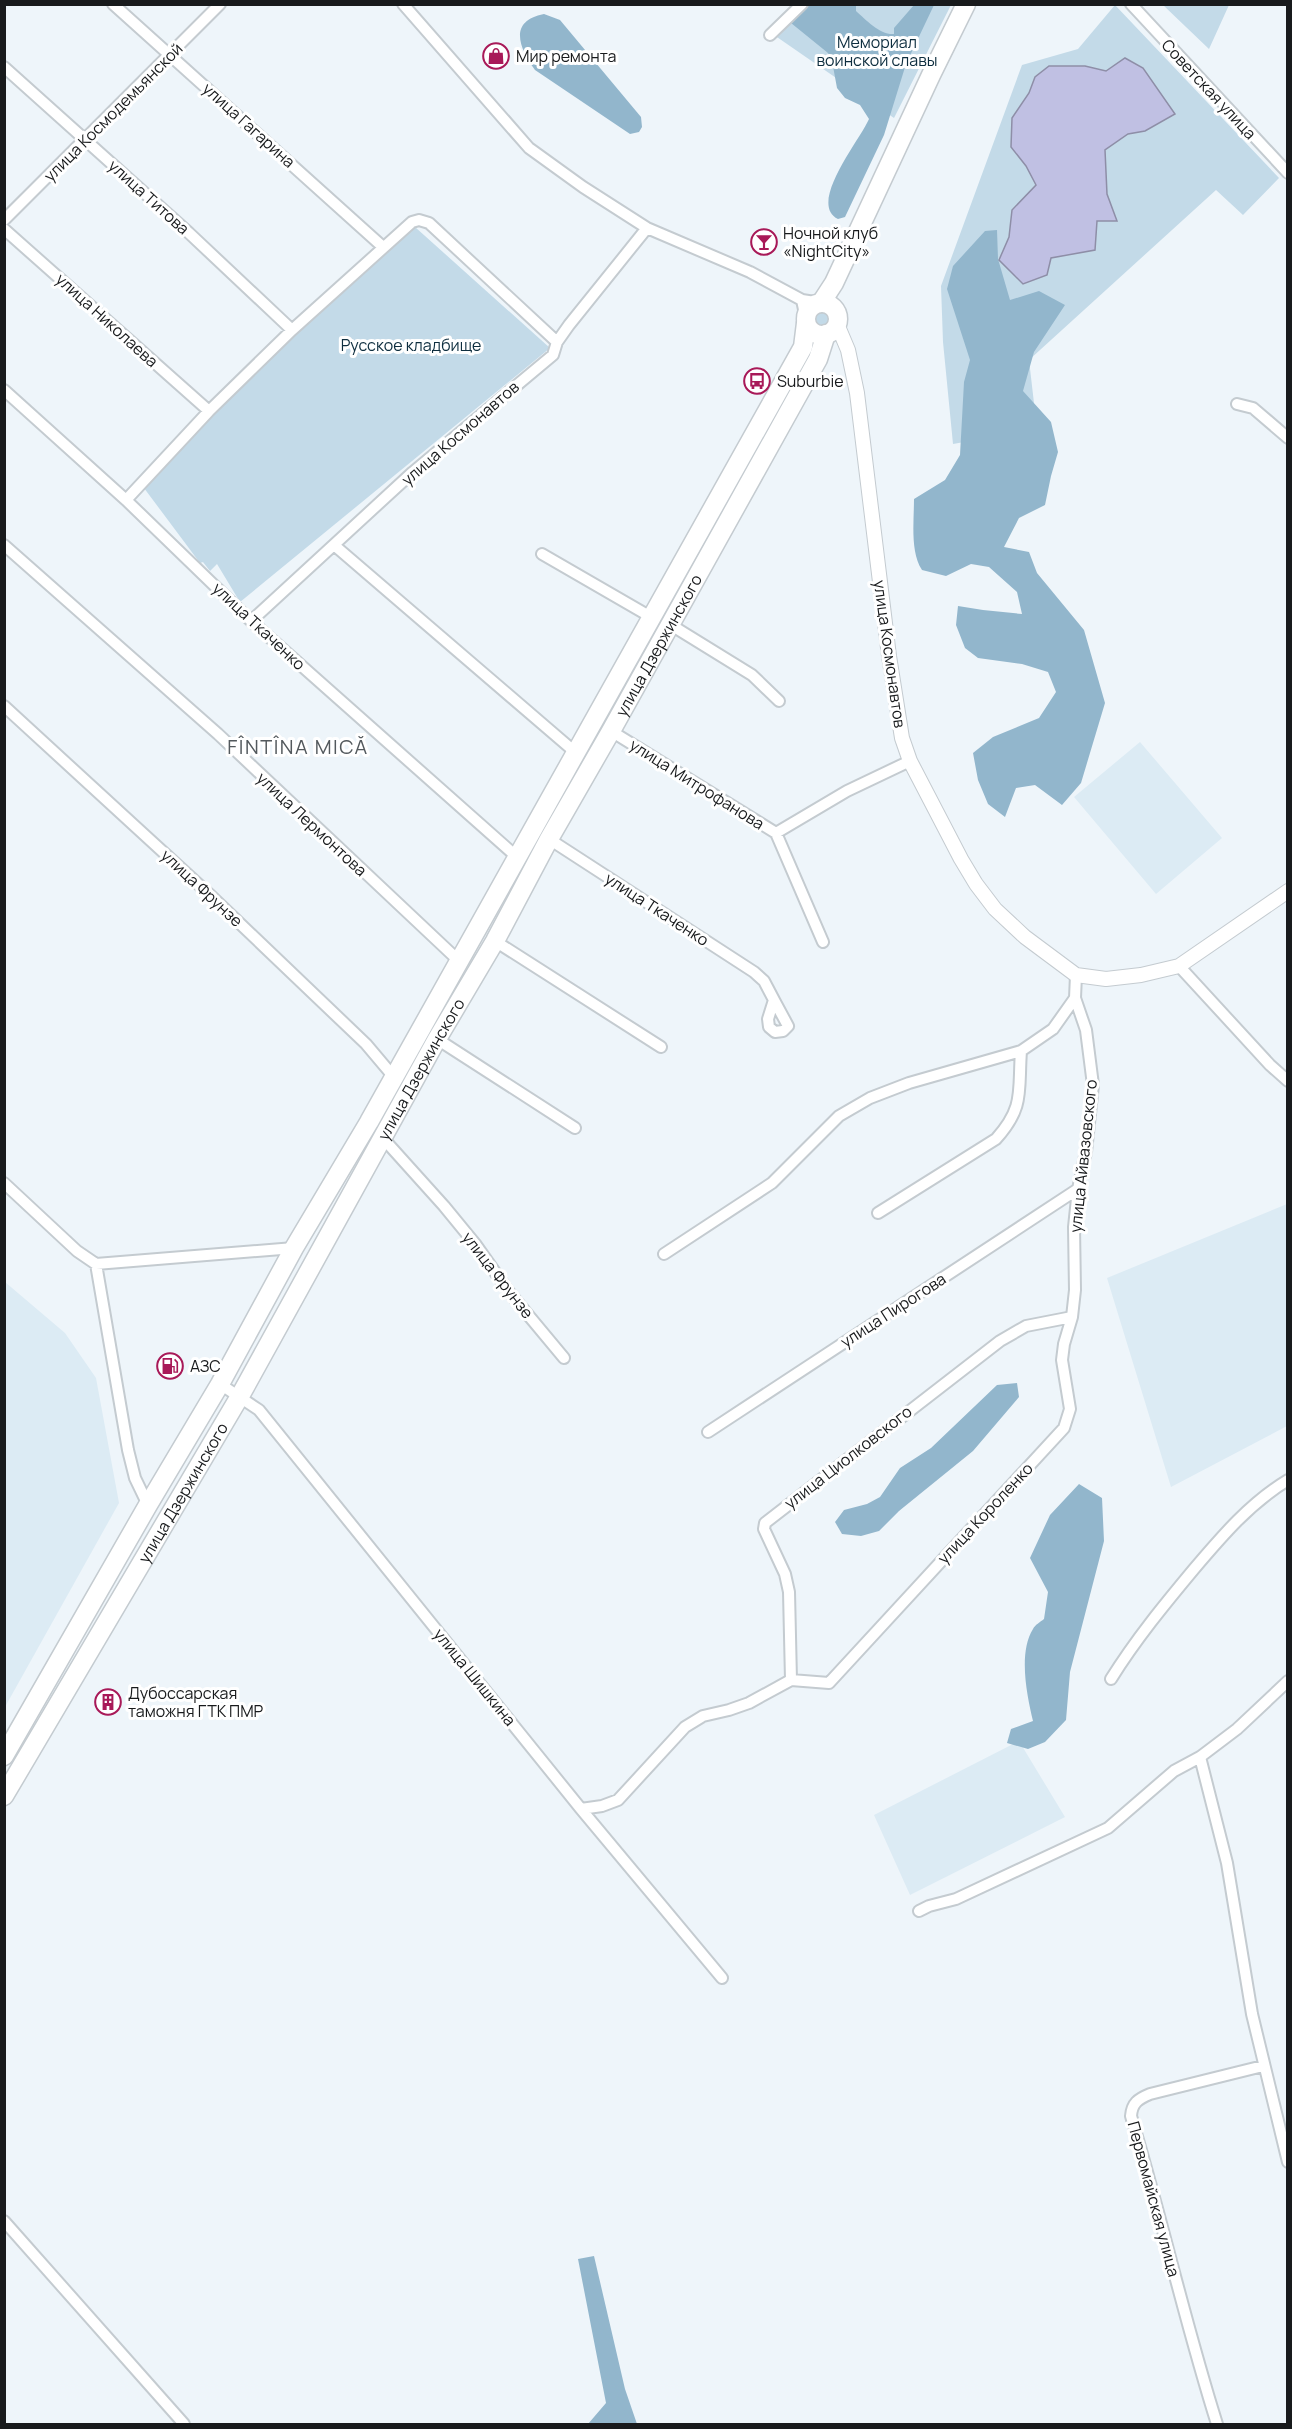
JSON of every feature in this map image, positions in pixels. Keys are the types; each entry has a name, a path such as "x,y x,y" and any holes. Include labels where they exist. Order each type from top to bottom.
{"highway":[{"name":"улица Дзержинского","path":"4,1796 240,1396 818,359 829,317 834,283 966,4"},
{"path":"809,309 829,317 816,334 806,321 809,309"},
{"name":"улица Дзержинского","path":"4,1756 220,1384 294,1248 369,1122 803,347 806,321"}],"street":[{"name":"улица Гагарина","path":"113,4 383,247"},
{"name":"улица Космодемьянской","path":"4,220 220,4"},
{"path":"403,4 529,148 583,187 647,228 750,272 829,317"},
{"path":"770,35 802,4"},
{"name":"Советская улица","path":"1131,4 1287,173"},
{"name":"улица Титова","path":"4,66 189,233 292,330"},
{"path":"126,500 209,411 292,330 412,222 419,220 429,223 557,342"},
{"name":"улица Космонавтов","path":"251,621 413,472 553,355 557,342 647,228"},
{"name":"улица Николаева","path":"4,229 209,411"},
{"path":"802,300 806,321"},
{"name":"улица Космонавтов","path":"829,317 848,350 857,393 897,715 910,761 939,819 976,884 996,909 1025,937 1076,975 1106,979 1141,975 1179,966"},
{"name":"улица Ткаченко","path":"4,390 126,500 251,621 517,857"},
{"path":"1237,404 1253,408 1287,438"},
{"name":"улица Лермонтова","path":"4,545 218,735 458,960"},
{"path":"334,545 575,752"},
{"path":"542,554 651,617"},
{"path":"671,625 752,675 779,702"},
{"name":"улица Фрунзе","path":"4,706 227,911 366,1044 393,1076"},
{"name":"улица Митрофанова","path":"612,731 776,832 847,791 910,761"},
{"path":"776,832 823,942"},
{"name":"улица Ткаченко","path":"549,839 764,981 774,1000"},
{"path":"1287,891 1179,966 1287,1081"},
{"path":"495,941 661,1047"},
{"name":"улица Айвазовского","path":"1072,1317 1075,1290 1074,1227 1078,1189 1086,1152 1093,1085 1086,1030 1075,998 1076,975"},
{"path":"664,1254 772,1183 839,1116 870,1098 909,1083 1021,1051 1053,1029 1075,998"},
{"path":"437,1039 575,1128"},
{"path":"878,1213 996,1139 1006,1128 1016,1112 1020,1093 1021,1051"},
{"name":"улица Фрунзе","path":"369,1122 444,1206 476,1245 509,1292 564,1358"},
{"path":"4,1183 77,1251 96,1264 294,1248"},
{"name":"улица Пирогова","path":"708,1432 1078,1189"},
{"path":"96,1264 128,1450 135,1478 148,1505"},
{"name":"улица Циолковского","path":"791,1680 789,1592 785,1574 764,1529 765,1523 1000,1341 1026,1326 1072,1317"},
{"name":"улица Короленко","path":"791,1680 829,1683 1064,1428 1070,1409 1062,1360 1072,1317"},
{"name":"улица Шишкина","path":"220,1384 259,1410 581,1809 722,1978"},
{"path":"1111,1679 1152,1619 1223,1534 1256,1502 1287,1480"},
{"path":"581,1809 602,1806 618,1800 685,1727 704,1716 749,1702 791,1680"},
{"path":"919,1911 956,1899 1108,1828 1174,1772 1200,1757 1238,1729 1287,1681"},
{"path":"1200,1757 1227,1863 1252,2014 1287,2162"},
{"name":"Первомайская улица","path":"1218,2424 1194,2352 1152,2186 1131,2116 1132,2108 1138,2100 1150,2094 1263,2066"},
{"path":"4,2221 184,2424"}],"shaded area":[{"path":"1125,58 1143,68 1175,114 1145,131 1128,134 1105,150 1107,194 1117,221 1097,221 1095,250 1051,258 1047,275 1023,284 999,260 1009,237 1012,210 1036,185 1026,166 1011,147 1012,118 1029,93 1035,77 1049,66 1085,66 1106,71"},
{"path":"1140,742 1222,838 1156,894 1074,797"},
{"path":"1287,1204 1287,1426 1171,1487 1107,1278"},
{"path":"5,1282 65,1333 96,1378 119,1503 5,1707"},
{"path":"1019,1741 1065,1817 910,1895 874,1815"}],"green space":[{"name":"Мемориал воинской славы","path":"803,5 856,5 856,11 873,26 894,34 894,28 914,5 934,5 906,64 884,135 845,217 838,219 830,211 828,200 832,186 838,171 869,119 860,105 845,98 837,88 832,61 828,53 791,23 790,16"},
{"name":"Мемориал воинской славы","path":"806,5 951,5 894,118 774,35"},
{"path":"1115,5 1279,178 1243,215 1216,190 1029,360 1037,429 953,444 943,342 941,286 1022,65 1078,49"},
{"path":"1163,5 1229,5 1209,49"},
{"path":"544,14 560,20 641,117 642,127 639,132 630,134 535,70 521,44 521,29 525,23"},
{"name":"Русское кладбище","path":"415,227 550,348 240,602 217,564 210,571 203,562 200,563 144,488 282,344 348,280"},
{"path":"997,230 998,259 1010,300 1039,291 1065,305 1034,352 1023,391 1051,422 1058,452 1045,505 1019,518 1004,547 1029,552 1037,573 1084,630 1105,703 1081,783 1062,805 1035,785 1016,788 1005,817 988,804 978,780 973,753 993,737 1039,718 1056,692 1048,672 1022,664 978,658 965,648 956,625 958,606 1022,614 1017,592 989,567 971,564 946,576 922,570 914,545 913,526 914,499 945,480 960,455 964,382 970,360 947,289 953,266 985,231"},
{"path":"819,312 825,312 829,319 825,326 819,326 815,322 815,316"},
{"path":"1017,1383 1019,1397 973,1451 899,1511 879,1531 861,1536 842,1534 835,1522 844,1510 867,1504 880,1497 900,1468 931,1448 997,1385"},
{"path":"1079,1484 1102,1498 1104,1541 1070,1672 1066,1720 1045,1742 1028,1749 1007,1743 1011,1729 1033,1721 1025,1675 1026,1650 1033,1629 1044,1619 1048,1592 1030,1558 1050,1515"},
{"path":"594,2256 625,2389 637,2424 588,2424 606,2403 578,2259"}],"place":[{"name":"Мир ремонта","path":"496,56"},
{"name":"Ночной клуб «NightCity»","path":"764,242"},
{"name":"Suburbie","path":"757,381"},
{"name":"АЗС","path":"170,1366"},
{"name":"Дубоссарская таможня ГТК ПМР","path":"108,1702"}],"district":[{"name":"FÎNTÎNA MICĂ","path":"298,747"}]}
